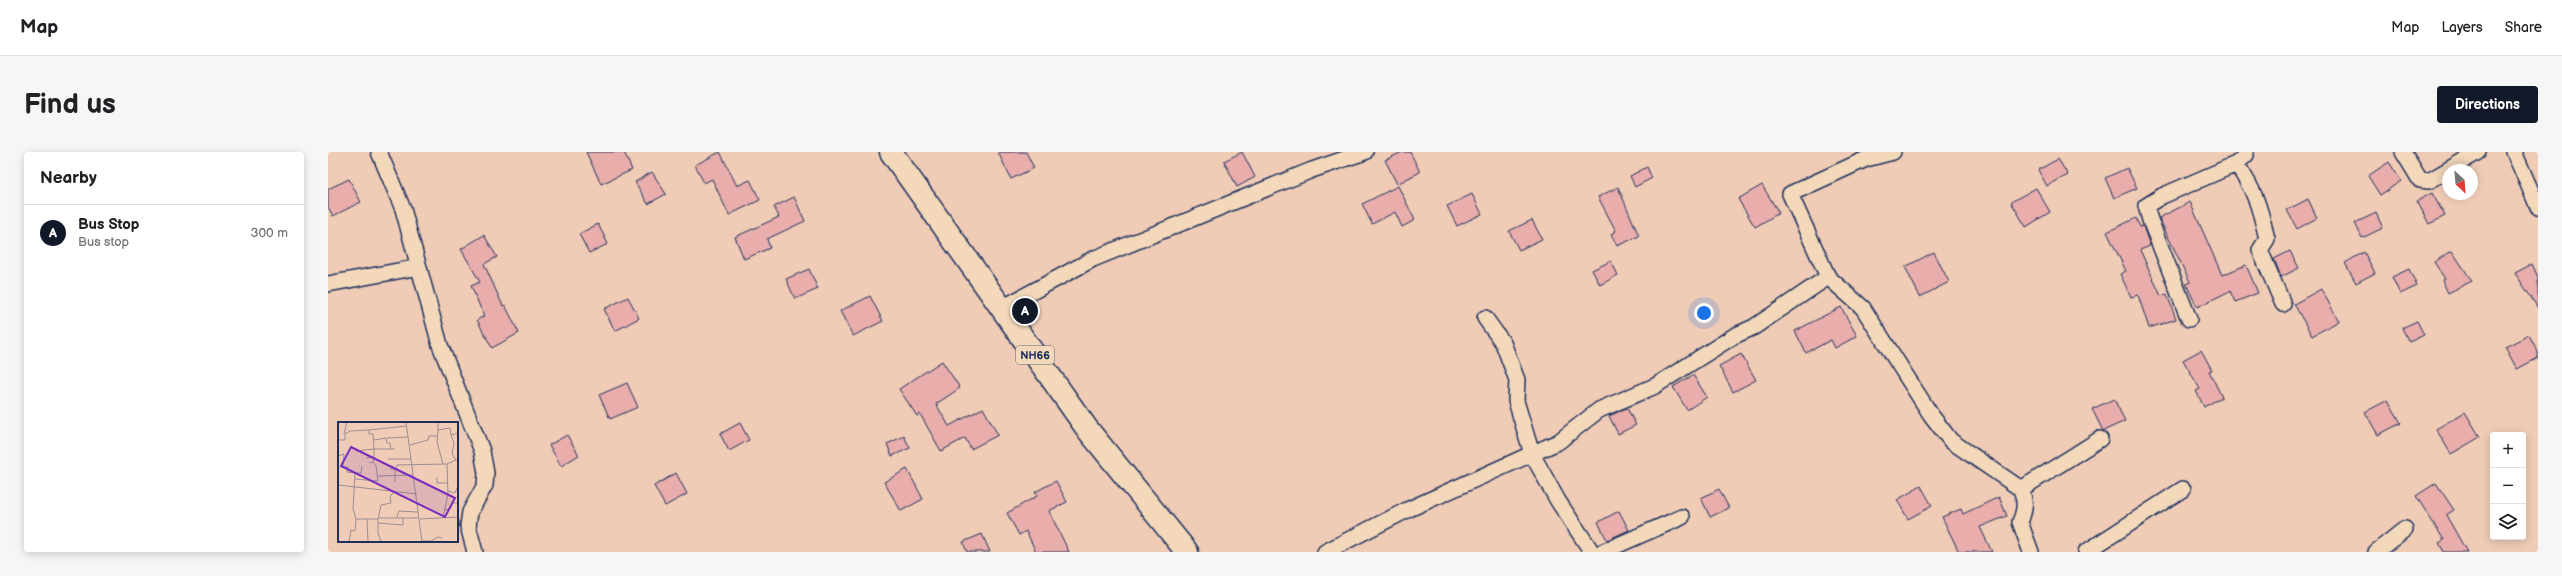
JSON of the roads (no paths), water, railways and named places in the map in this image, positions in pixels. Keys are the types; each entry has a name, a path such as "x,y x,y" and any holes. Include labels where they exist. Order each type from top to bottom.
{"highway":[{"name":"NH66","path":"891,152 1088,430 1187,552"}],"street":[{"path":"379,152 404,209 440,345 482,450 486,473 485,485 470,512 468,526 475,552"},
{"path":"1002,308 1094,259 1312,170 1365,152"},
{"path":"1893,152 1866,159 1790,194 1828,277 1863,308 1931,415 1951,441 2021,489 2025,498 2025,510 2020,522 2031,552"},
{"path":"2403,152 2420,180 2424,181 2429,181 2478,152"},
{"path":"2514,152 2538,207"},
{"path":"2189,319 2150,220 2146,206 2162,196 2245,156 2250,183 2258,200 2267,239 2260,250 2283,304"},
{"path":"328,284 419,267"},
{"path":"1325,552 1407,510 1558,442 1599,410 1655,386 1734,336 1754,327 1828,277"},
{"path":"1485,318 1503,343 1517,380 1516,401 1532,454 1558,501 1592,552"},
{"path":"2021,489 2100,439"},
{"path":"2086,552 2183,488"},
{"path":"1602,552 1682,517"},
{"path":"2376,552 2405,529"}],"place":[{"name":"Bus Stop","path":"1025,311"}]}
